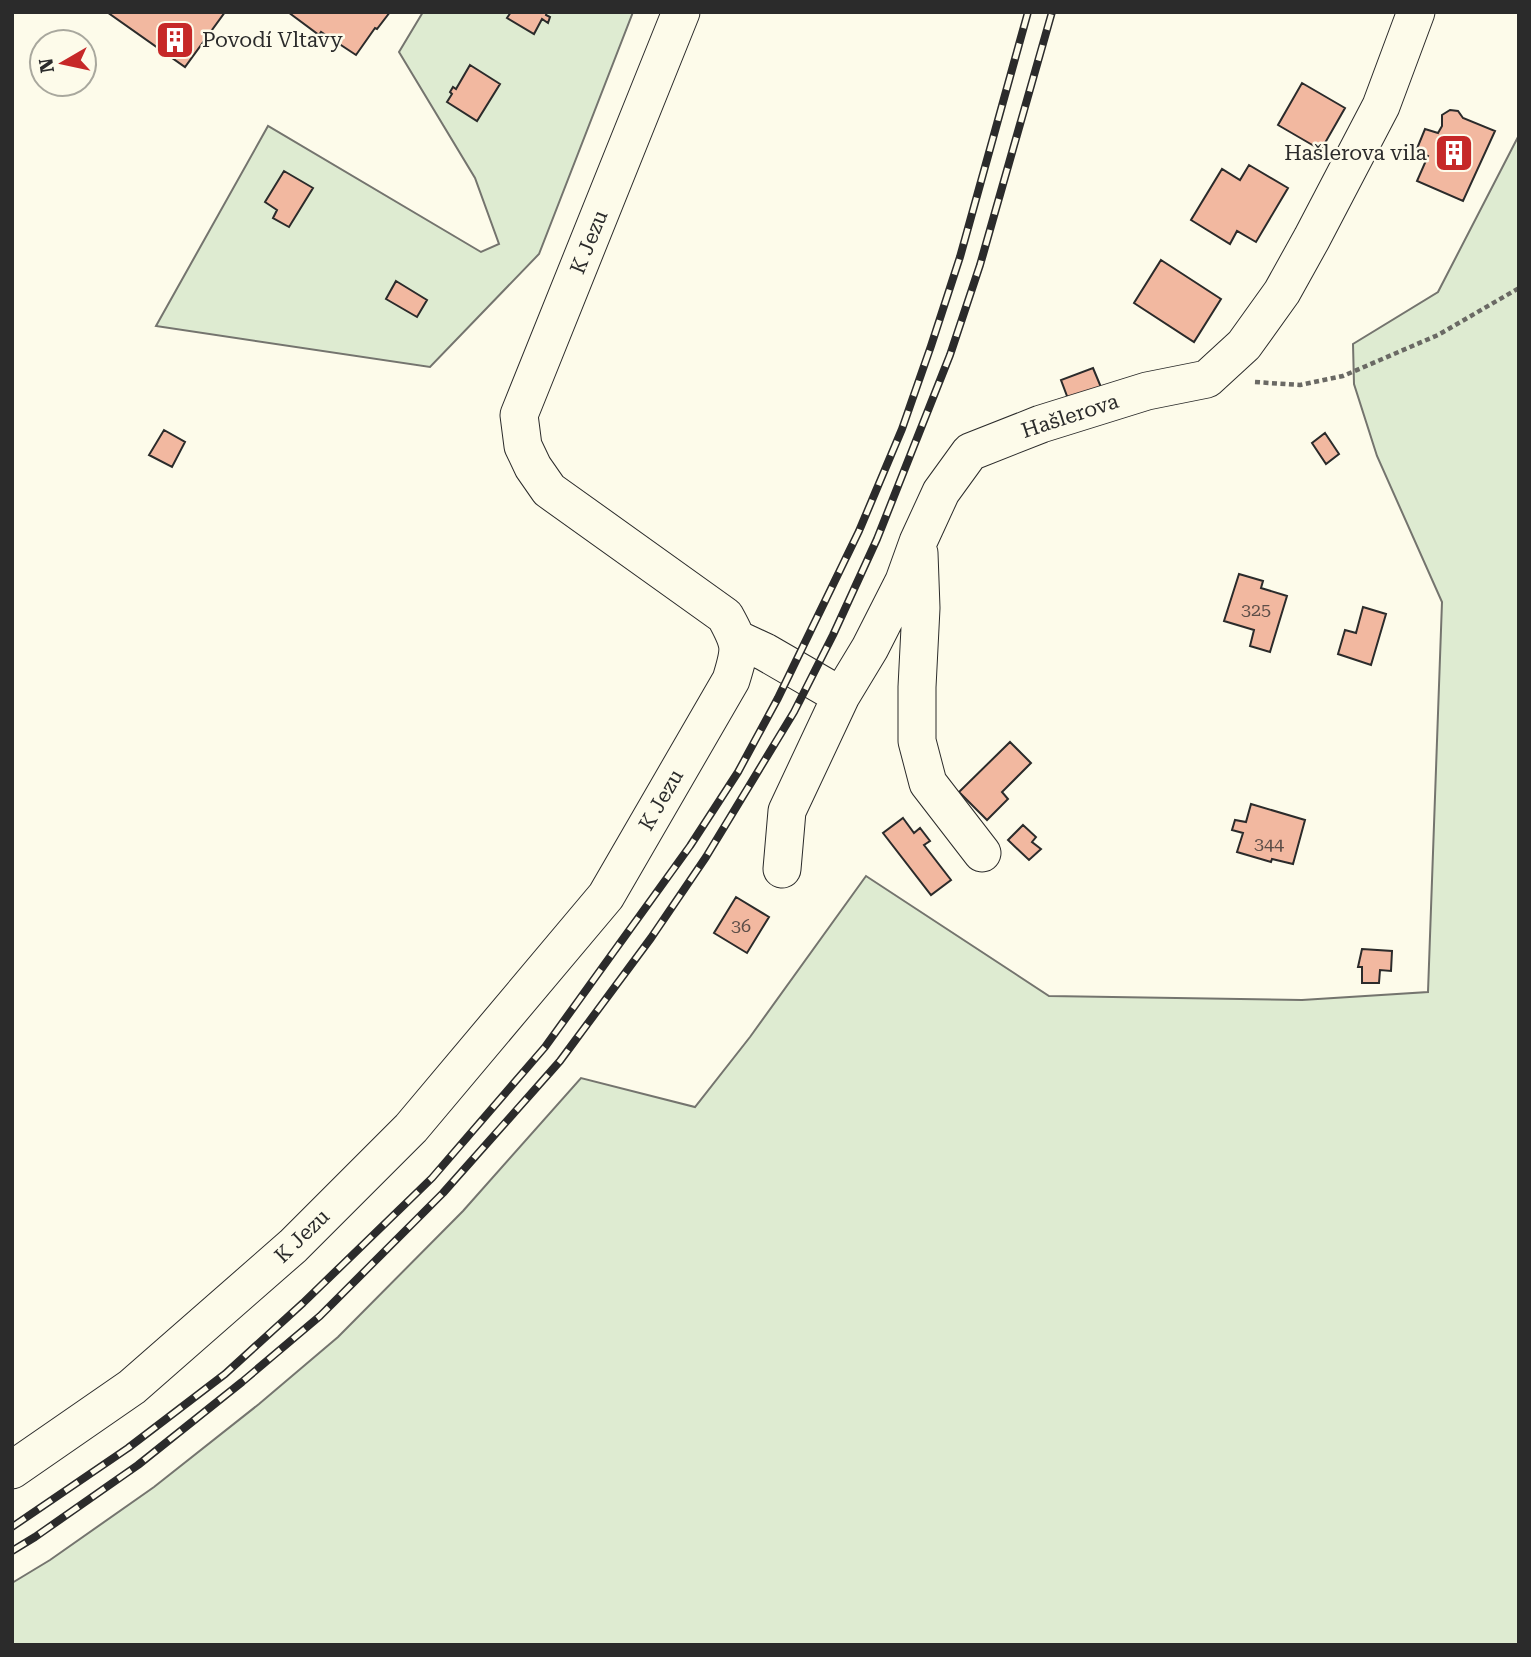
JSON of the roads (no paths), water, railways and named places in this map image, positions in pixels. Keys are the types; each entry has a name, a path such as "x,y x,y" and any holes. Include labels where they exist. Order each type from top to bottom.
{"street":[{"name":"K Jezu","path":"12,1470 132,1387 293,1246 411,1128 606,896 731,680 738,657 737,639 725,616 549,490 523,446 519,415 681,12"},
{"name":"Hašlerova","path":"782,869 787,811 841,696 876,637 904,581 941,492 970,452 1041,424 1147,391 1207,379 1244,345 1282,292 1381,106 1416,12"},
{"path":"918,542 921,608 917,741 928,783 982,853"},
{"path":"737,639 841,696"}],"railway":[{"path":"12,1527 128,1448 225,1374 432,1178 545,1047 690,846 738,772 778,698 859,531 902,429 960,257 1028,12"},
{"path":"12,1551 138,1465 320,1316 443,1193 560,1061 651,938 706,857 794,712 877,539 950,355 980,265 1052,12"}],"place":[{"name":"Povodí Vltavy","path":"175,40"},
{"name":"Hašlerova vila","path":"1454,153"}]}
